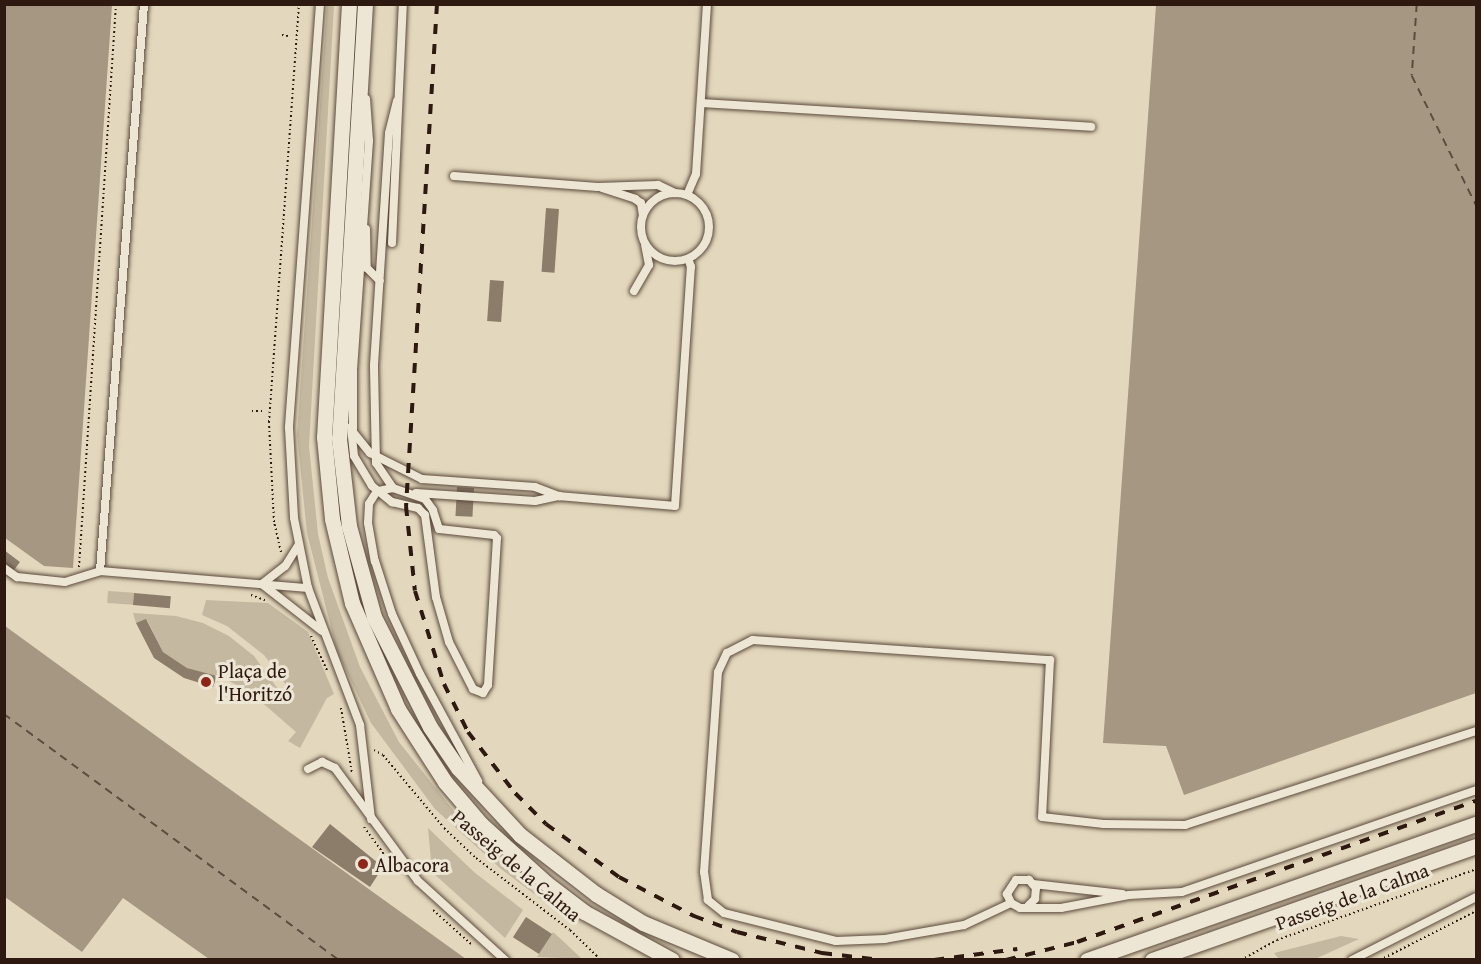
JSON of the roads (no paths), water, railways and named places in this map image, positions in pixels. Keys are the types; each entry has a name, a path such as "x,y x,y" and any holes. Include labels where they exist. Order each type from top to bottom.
{"street":[{"path":"350,4 324,437 332,519 352,603 398,709 445,782 482,824 546,883 585,912 672,960"},
{"path":"365,4 339,408 349,526 374,617 400,674 458,768 494,808 559,868 596,894 644,923 732,960"},
{"path":"1087,960 1476,824"},
{"path":"1152,960 1476,846"}],"lane":[{"path":"100,572 144,4"},
{"path":"320,4 289,428 294,518 308,588 323,632 349,693 364,745 366,798 371,819"},
{"path":"392,243 399,133 397,101 403,4"},
{"path":"687,195 696,174 707,4"},
{"path":"362,55 369,141 351,427 354,456 377,491 425,515 436,597 449,642 473,689 483,693 488,685 497,538 439,529 430,504 414,493"},
{"path":"393,488 381,474 375,457 374,364 389,133 397,101"},
{"path":"701,103 1091,127"},
{"path":"454,176 598,187 658,186 687,195 704,209 708,230 700,249 688,258 658,256 644,241"},
{"path":"598,187 641,203 644,241 649,265 634,291"},
{"path":"642,215 655,199 675,193"},
{"path":"363,210 366,268 380,280"},
{"path":"351,427 364,447 375,457 398,470 435,480 535,487 559,496 675,506 691,267 688,258"},
{"path":"435,480 440,487 435,494"},
{"path":"494,808 442,720 393,614 368,523 369,504 377,491 393,488 414,493 535,501 559,496"},
{"path":"262,584 285,566 299,544"},
{"path":"4,568 17,577 65,582 100,572 308,588"},
{"path":"262,584 323,632"},
{"path":"1476,731 1185,825 1104,824 1042,817 1050,660 753,640 728,653 718,672 704,872 708,900 724,913 836,941 885,939 964,925 1011,903 1061,908 1129,895 1182,892 1476,790"},
{"path":"308,769 316,763 330,764 418,881 505,960"},
{"path":"1011,903 1007,894 1012,883 1024,879 1033,884 1129,895"},
{"path":"1028,906 1037,894 1033,884"},
{"path":"1352,960 1476,897"}],"railway":[{"path":"437,4 406,506 415,591 444,684 468,732 515,793 546,824 619,877 694,916 737,932 822,953 881,960"},
{"path":"1006,960 1077,942 1476,801"},
{"path":"934,960 1017,949"}],"place":[{"name":"Plaça de l'Horitzó","path":"206,682"},
{"name":"Albacora","path":"363,864"}]}
